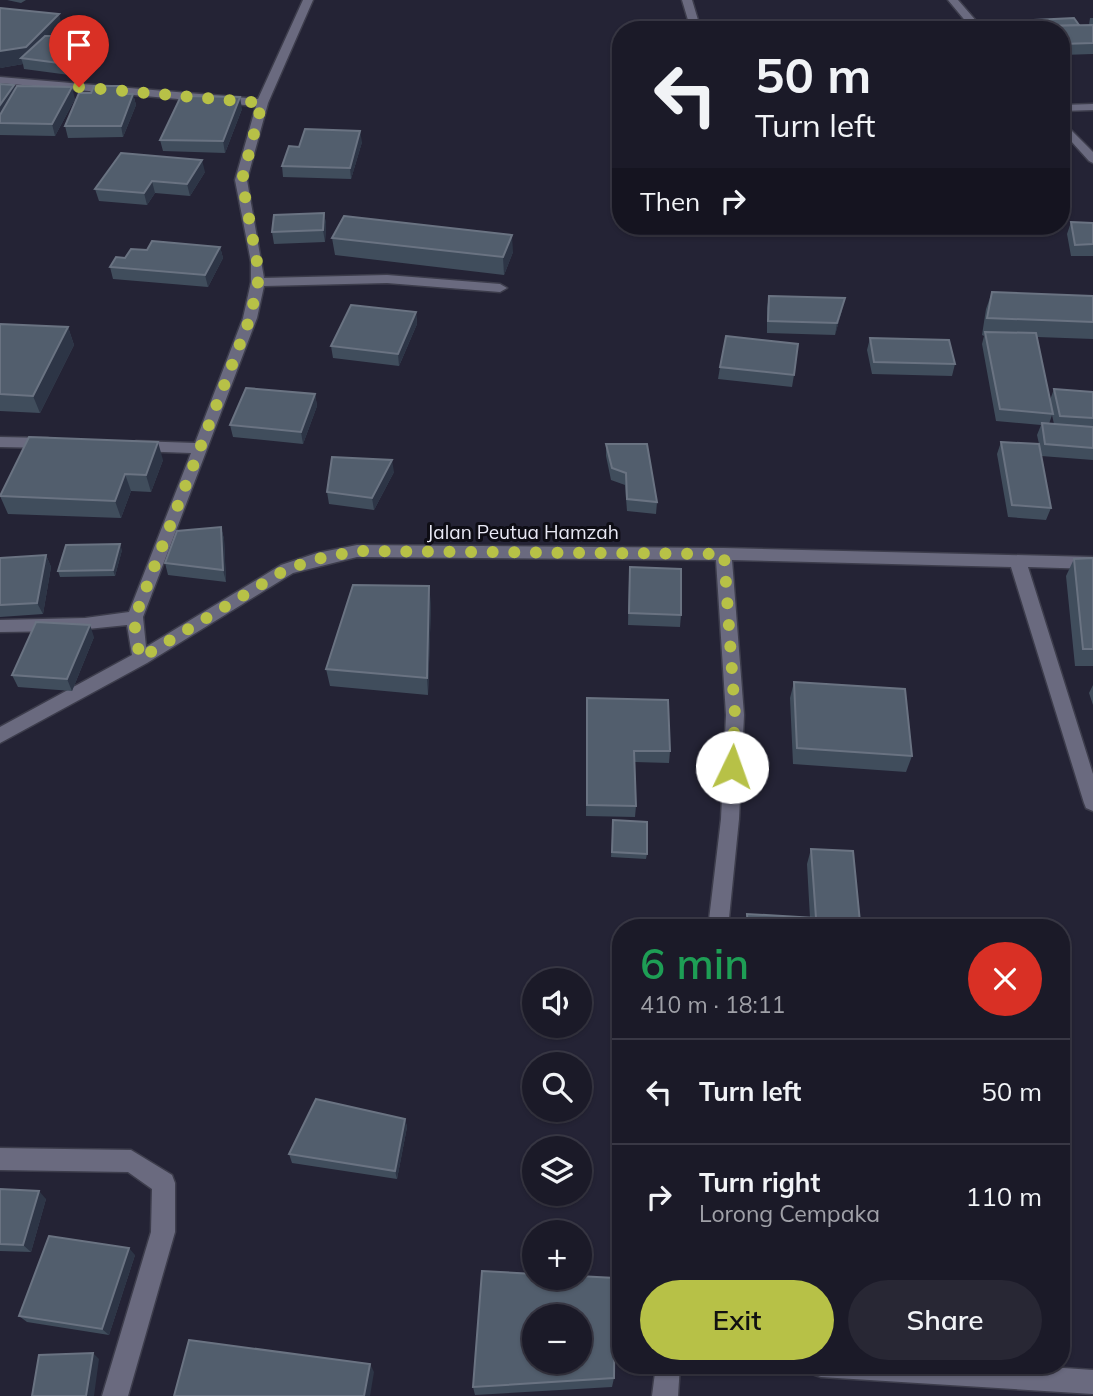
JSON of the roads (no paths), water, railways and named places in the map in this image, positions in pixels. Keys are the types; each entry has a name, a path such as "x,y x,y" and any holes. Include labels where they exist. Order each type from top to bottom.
{"street":[{"path":"141,658 135,637 135,617 250,318 258,282 257,262 242,180 262,103 308,0"},
{"path":"687,0 693,21"},
{"path":"953,0 971,21"},
{"path":"0,80 262,103"},
{"path":"1070,108 1093,107"},
{"path":"1070,133 1093,159"},
{"path":"258,282 374,279 500,288"},
{"path":"0,442 66,444"},
{"path":"119,445 199,447"},
{"name":"Jalan Peutua Hamzah","path":"0,736 141,658 287,569 317,559 357,551 724,554 1093,563"},
{"path":"719,919 730,819 735,715 724,554"},
{"path":"1018,562 1093,803"},
{"path":"0,626 68,626 108,623 135,617"},
{"path":"0,1159 131,1161 164,1183 163,1232 116,1396"},
{"path":"665,1396 667,1374"},
{"path":"965,1374 1093,1382"}]}
